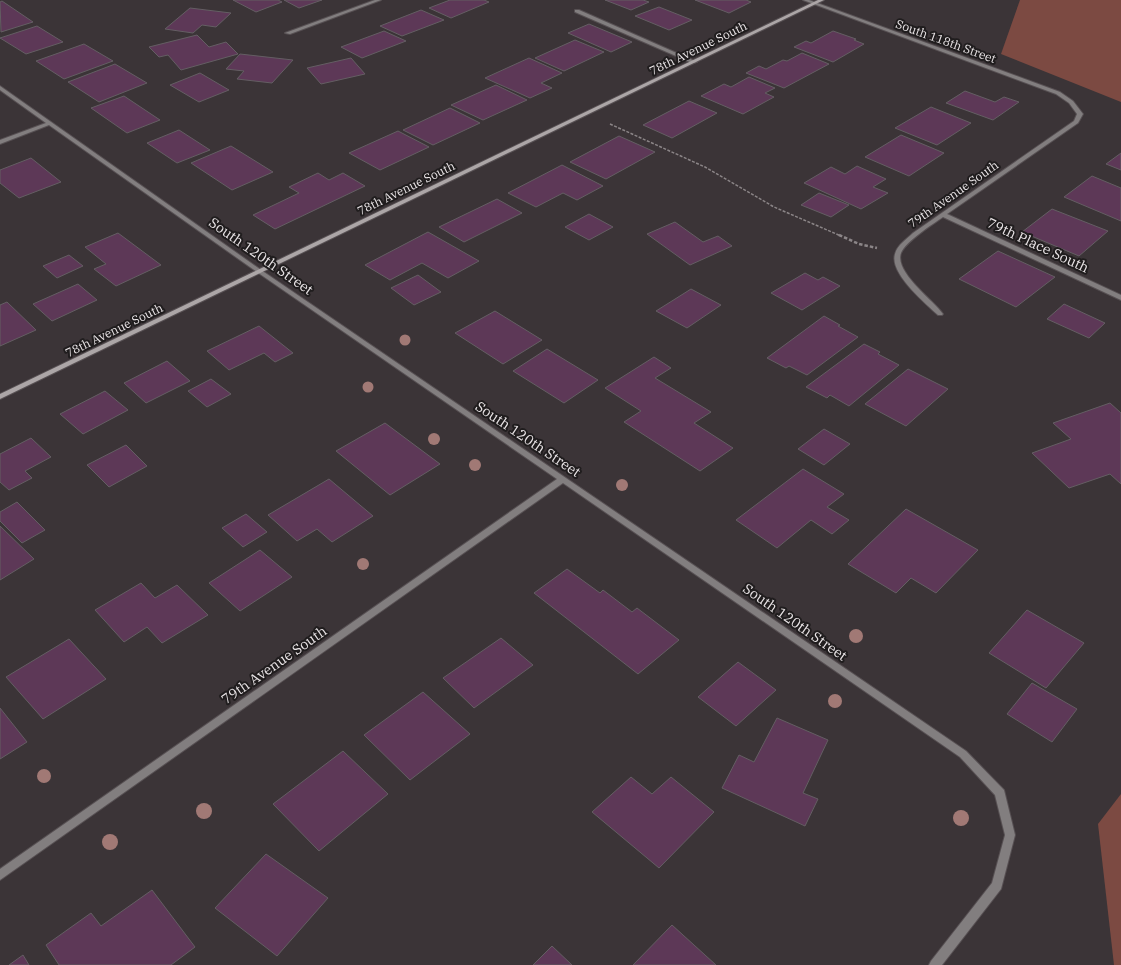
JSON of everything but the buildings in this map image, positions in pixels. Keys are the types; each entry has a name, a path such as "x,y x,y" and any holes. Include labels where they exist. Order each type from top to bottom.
{"street":[{"path":"288,33 379,0"},
{"name":"South 118th Street","path":"805,0 1058,93 1069,99 1076,107"},
{"name":"78th Avenue South","path":"0,397 822,0"},
{"path":"577,11 694,62"},
{"name":"South 120th Street","path":"0,88 259,271 963,754 1000,792 1010,835 998,885 935,965"},
{"name":"79th Avenue South","path":"898,252 915,234 1076,122 1080,114 1076,107"},
{"path":"0,142 50,123"},
{"name":"79th Place South","path":"944,215 1121,298"},
{"path":"898,252 896,258 901,273 940,314"},
{"name":"79th Avenue South","path":"0,875 563,479"}],"path":[{"path":"586,113 705,166 774,207 859,244 898,252"}],"shaded area":[{"path":"1020,0 1121,0 1121,102 1001,54"},
{"path":"1121,794 1121,965 1114,965 1098,824"}]}
